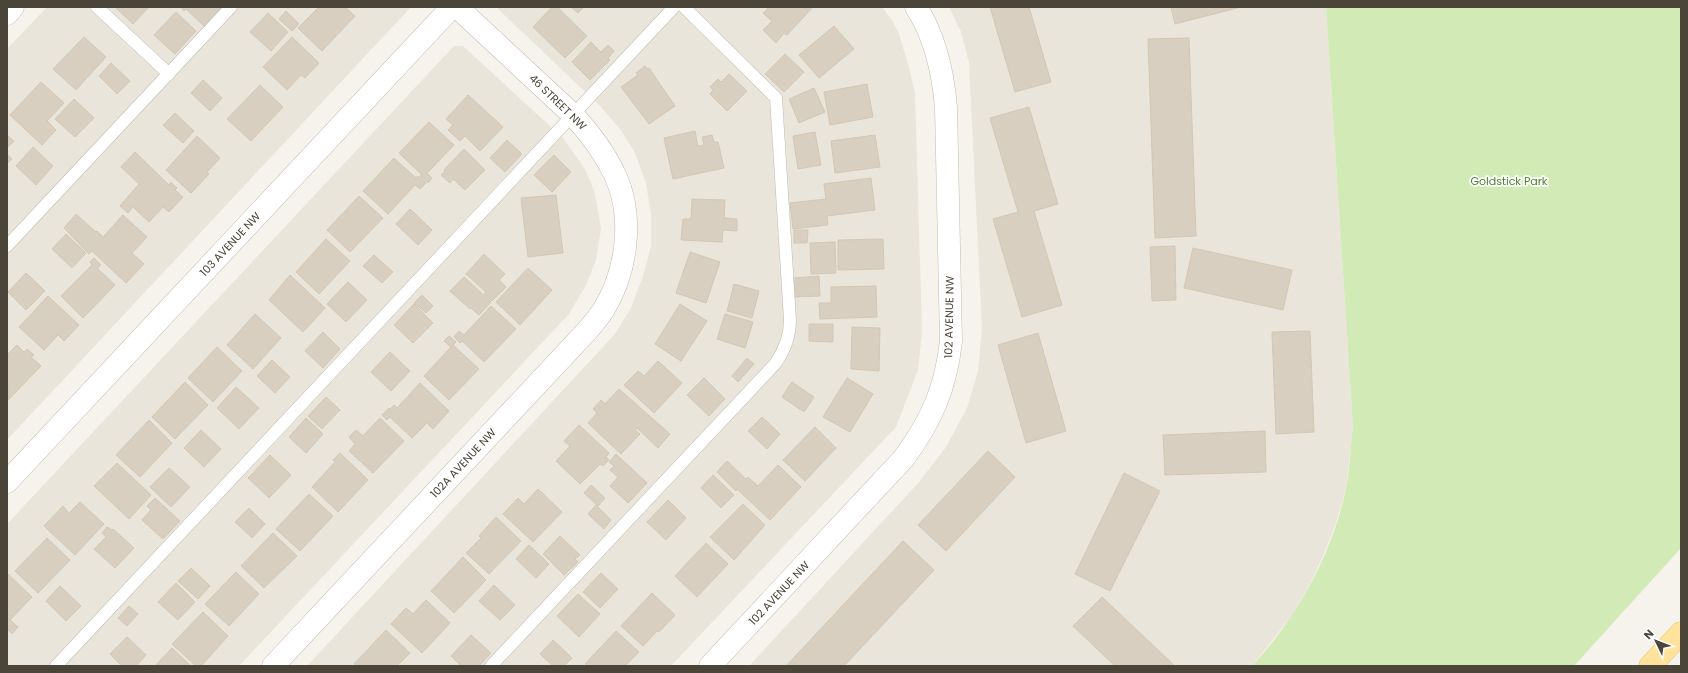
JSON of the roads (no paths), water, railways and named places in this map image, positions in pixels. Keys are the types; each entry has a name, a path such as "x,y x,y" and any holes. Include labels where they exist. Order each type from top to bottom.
{"main road":[{"path":"1650,666 1681,633"}],"street":[{"path":"7,14 13,7"},
{"name":"103 AVENUE NW","path":"7,482 452,7"},
{"name":"46 STREET NW","path":"457,7 572,114 594,140 616,177 622,196 626,244"},
{"name":"102 AVENUE NW","path":"710,666 899,464 918,439 942,391 951,341 946,107 939,64 927,29 916,7"},
{"name":"102A AVENUE NW","path":"273,666 587,331 604,309 614,289 626,244"}],"lane":[{"path":"97,7 169,74"},
{"path":"7,246 232,7"},
{"path":"56,666 572,114 674,7"},
{"path":"491,666 775,364 787,343 790,332 790,320 776,98 684,7"}],"park label":[{"name":"Goldstick Park","path":"1509,181"}]}
